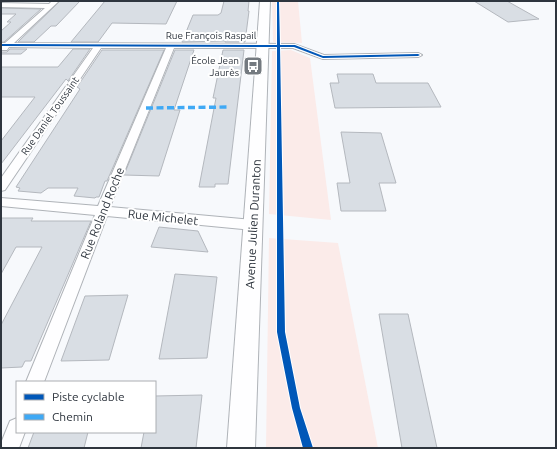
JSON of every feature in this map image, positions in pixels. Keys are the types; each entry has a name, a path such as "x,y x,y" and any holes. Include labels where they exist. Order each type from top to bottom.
{"main road":[{"name":"Avenue Julien Duranton","path":"241,448 265,1"}],"street":[{"path":"1,6 53,3"},
{"path":"3,47 53,3"},
{"name":"Rue François Raspail","path":"3,47 99,45 263,45 294,46 323,57 418,55"},
{"name":"Rue Daniel Toussaint","path":"1,187 99,45"},
{"name":"Rue Roland Roche","path":"35,381 171,45"},
{"name":"Rue Michelet","path":"1,202 253,225"},
{"path":"9,448 16,430"}],"shaded area":[{"path":"272,1 298,1 302,43 273,42"},
{"path":"291,50 310,58 331,220 269,214 272,51"},
{"path":"269,238 338,243 378,448 266,448"}],"building":[{"path":"60,1 80,1 56,26 51,26 34,42 18,42"},
{"path":"105,1 177,1 166,24 112,23 98,42 71,42"},
{"path":"224,1 249,1 245,42 182,42 193,15 218,15 221,13"},
{"path":"474,1 507,1 539,19 508,22"},
{"path":"1,8 41,9 4,42 1,42 1,31 11,22 7,22 16,14 1,14"},
{"path":"10,49 27,49 21,54 1,54 1,52 7,52"},
{"path":"73,49 90,49 68,81 66,79 1,164 1,141 35,97 1,97 1,67 58,67"},
{"path":"102,50 164,50 99,197 74,196 78,188 48,188 41,193 18,191 20,188 16,187 80,89 77,87"},
{"path":"175,50 194,50 174,110 180,110 159,176 124,175"},
{"path":"223,50 244,50 228,184 215,184 215,187 199,187 216,98 213,98"},
{"path":"337,74 373,74 376,83 428,83 441,107 335,108 330,83 339,83"},
{"path":"341,132 381,133 396,183 379,183 386,211 341,211 337,183 350,183"},
{"path":"1,218 33,218 31,221 91,221 31,361 25,361 22,367 1,368 1,325 42,247 16,247 1,274"},
{"path":"159,227 198,231 208,252 151,247"},
{"path":"175,274 217,277 207,358 159,359"},
{"path":"128,295 109,360 61,361 85,296"},
{"path":"379,314 408,314 437,448 402,448"},
{"path":"202,395 196,448 141,448 144,433 156,433 156,396"},
{"path":"34,433 88,433 84,448 28,448"}],"marked path":[{"path":"146,108 230,107"}],"cycle path":[{"path":"278,1 281,332 296,408 308,448"},
{"path":"1,45 294,46 323,57 418,55"}],"place":[{"name":"École Jean Jaurès","path":"253,66"}]}
